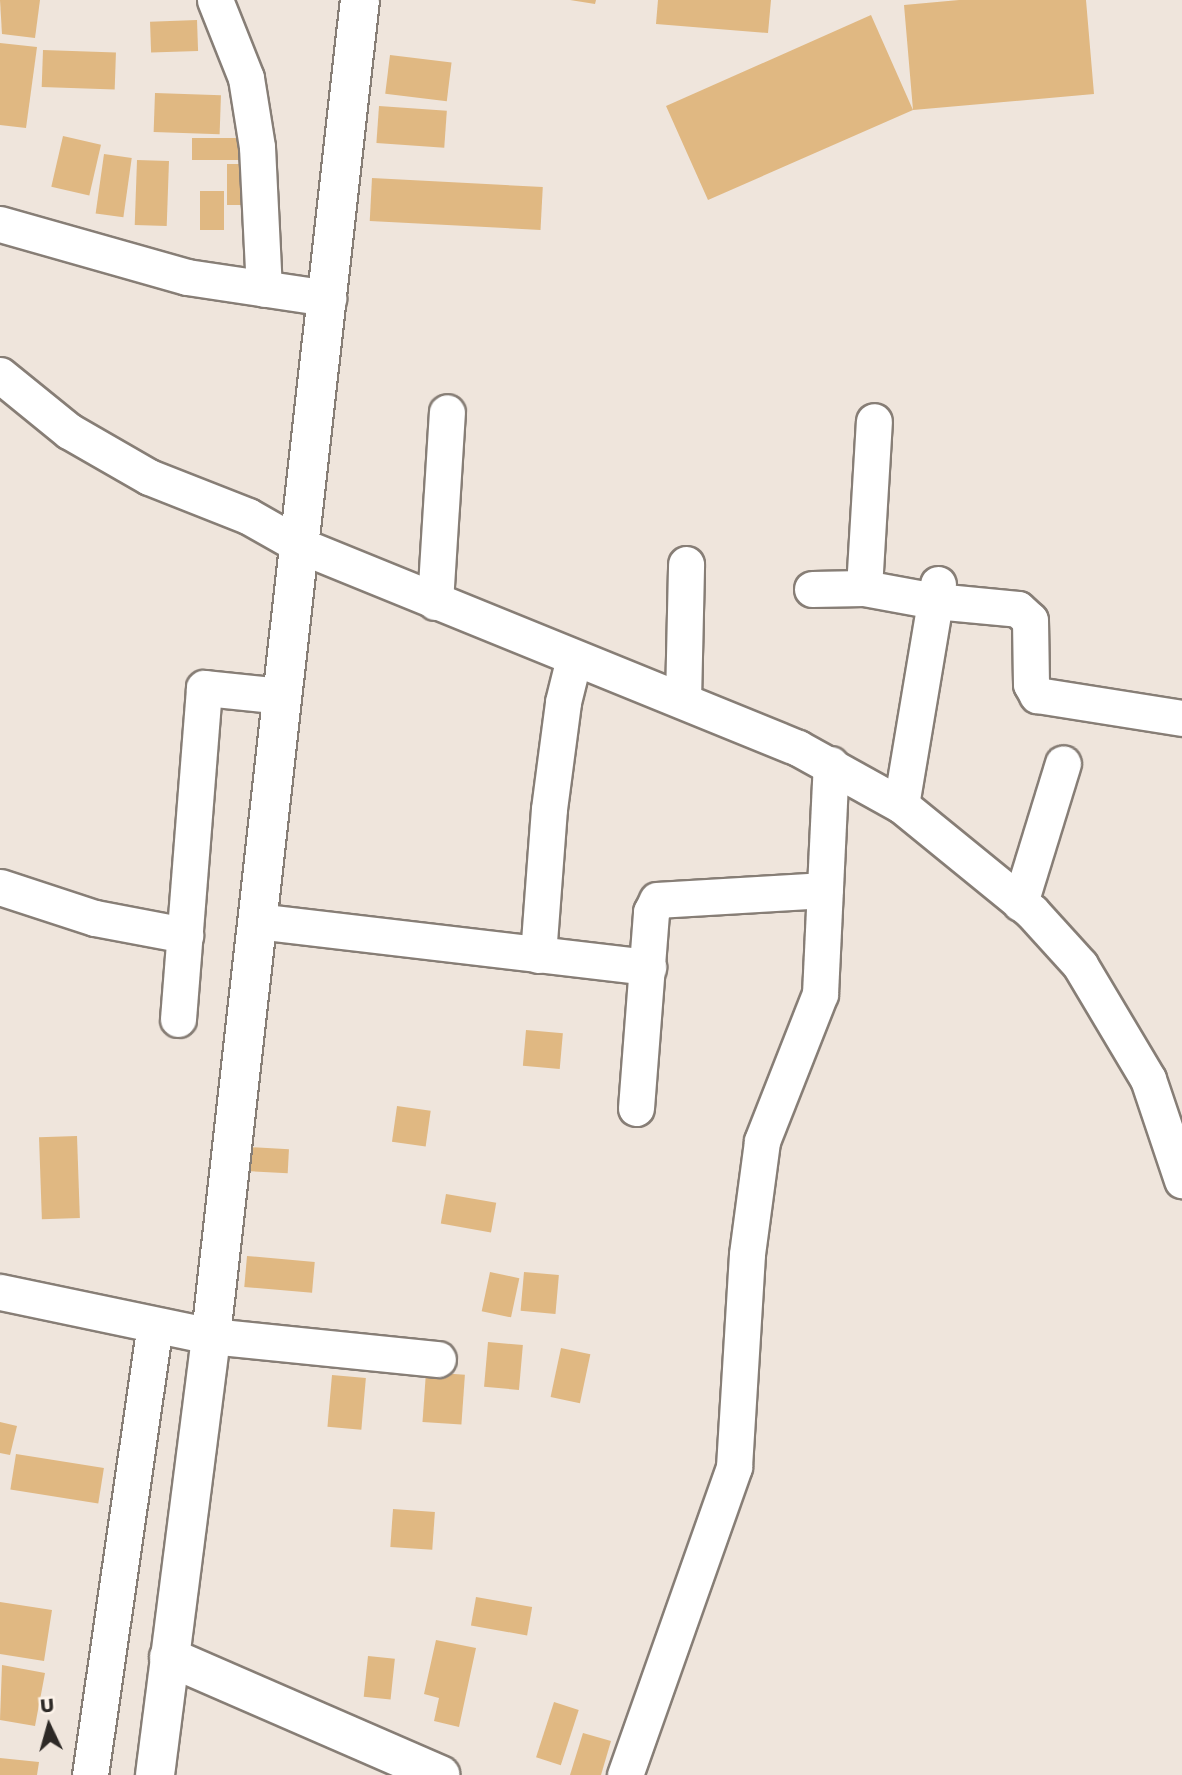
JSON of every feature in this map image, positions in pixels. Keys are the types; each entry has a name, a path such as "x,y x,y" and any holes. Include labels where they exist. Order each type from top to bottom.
{"main road":[{"path":"155,1775 211,1336 360,0"},
{"path":"169,1657 440,1775"}],"street":[{"path":"215,0 246,78 257,147 264,289"},
{"path":"0,224 187,277 328,298"},
{"path":"0,375 80,438 149,477 248,516 299,545 683,700 831,764 901,805 1020,903 1080,965 1148,1079 1182,1180"},
{"path":"435,602 447,412"},
{"path":"864,588 874,421"},
{"path":"683,700 686,564"},
{"path":"812,589 864,588 936,593 1018,609 1028,614 1031,684 1037,695 1182,718"},
{"path":"901,805 936,593"},
{"path":"538,955 550,797 574,658"},
{"path":"178,1019 204,688 281,696"},
{"path":"1020,903 1063,763"},
{"path":"625,1775 734,1467 747,1254 762,1141 820,995 831,764"},
{"path":"0,887 95,918 185,935"},
{"path":"636,1108 651,912 663,898 825,890"},
{"path":"256,921 648,967"},
{"path":"0,1292 211,1336 438,1359"},
{"path":"90,1775 155,1326"}],"building":[{"path":"0,0 40,0 35,38 2,34"},
{"path":"570,0 596,0 595,4"},
{"path":"658,0 771,0 768,33 656,24"},
{"path":"959,0 1086,0 1094,94 913,110 904,5"},
{"path":"871,15 913,110 708,200 666,106"},
{"path":"197,20 198,51 151,53 150,22"},
{"path":"0,43 37,47 26,128 0,125"},
{"path":"43,50 116,53 115,90 42,87"},
{"path":"390,55 452,63 447,101 385,94"},
{"path":"155,93 221,95 220,134 154,132"},
{"path":"379,106 447,111 444,148 376,143"},
{"path":"63,136 101,145 89,195 51,187"},
{"path":"192,138 244,138 244,160 192,160"},
{"path":"104,154 132,158 123,217 96,213"},
{"path":"137,160 169,161 167,226 135,225"},
{"path":"227,164 250,164 250,205 227,205"},
{"path":"372,178 543,187 541,230 370,221"},
{"path":"200,191 224,191 224,230 200,230"},
{"path":"526,1030 563,1033 560,1069 523,1066"},
{"path":"397,1106 431,1111 426,1146 392,1142"},
{"path":"77,1136 80,1218 42,1219 39,1137"},
{"path":"247,1147 289,1149 288,1173 246,1171"},
{"path":"446,1194 496,1203 491,1232 441,1224"},
{"path":"247,1256 315,1262 312,1293 244,1287"},
{"path":"490,1272 519,1278 511,1317 482,1311"},
{"path":"524,1272 559,1275 555,1314 521,1311"},
{"path":"488,1342 523,1345 519,1390 484,1387"},
{"path":"561,1348 590,1354 580,1403 551,1397"},
{"path":"426,1372 465,1375 461,1425 423,1422"},
{"path":"332,1375 366,1378 361,1430 327,1427"},
{"path":"0,1422 17,1426 10,1455 0,1453"},
{"path":"16,1454 104,1468 98,1503 10,1490"},
{"path":"393,1509 435,1512 432,1550 390,1547"},
{"path":"476,1597 532,1607 527,1635 471,1626"},
{"path":"0,1602 52,1610 44,1661 0,1654"},
{"path":"436,1640 476,1648 459,1727 434,1721 439,1698 424,1694"},
{"path":"368,1656 395,1659 391,1700 364,1697"},
{"path":"2,1665 45,1673 35,1726 0,1720"},
{"path":"554,1702 579,1710 561,1765 536,1757"},
{"path":"583,1733 611,1741 601,1775 570,1775"},
{"path":"0,1758 39,1762 37,1775 0,1775"}]}
